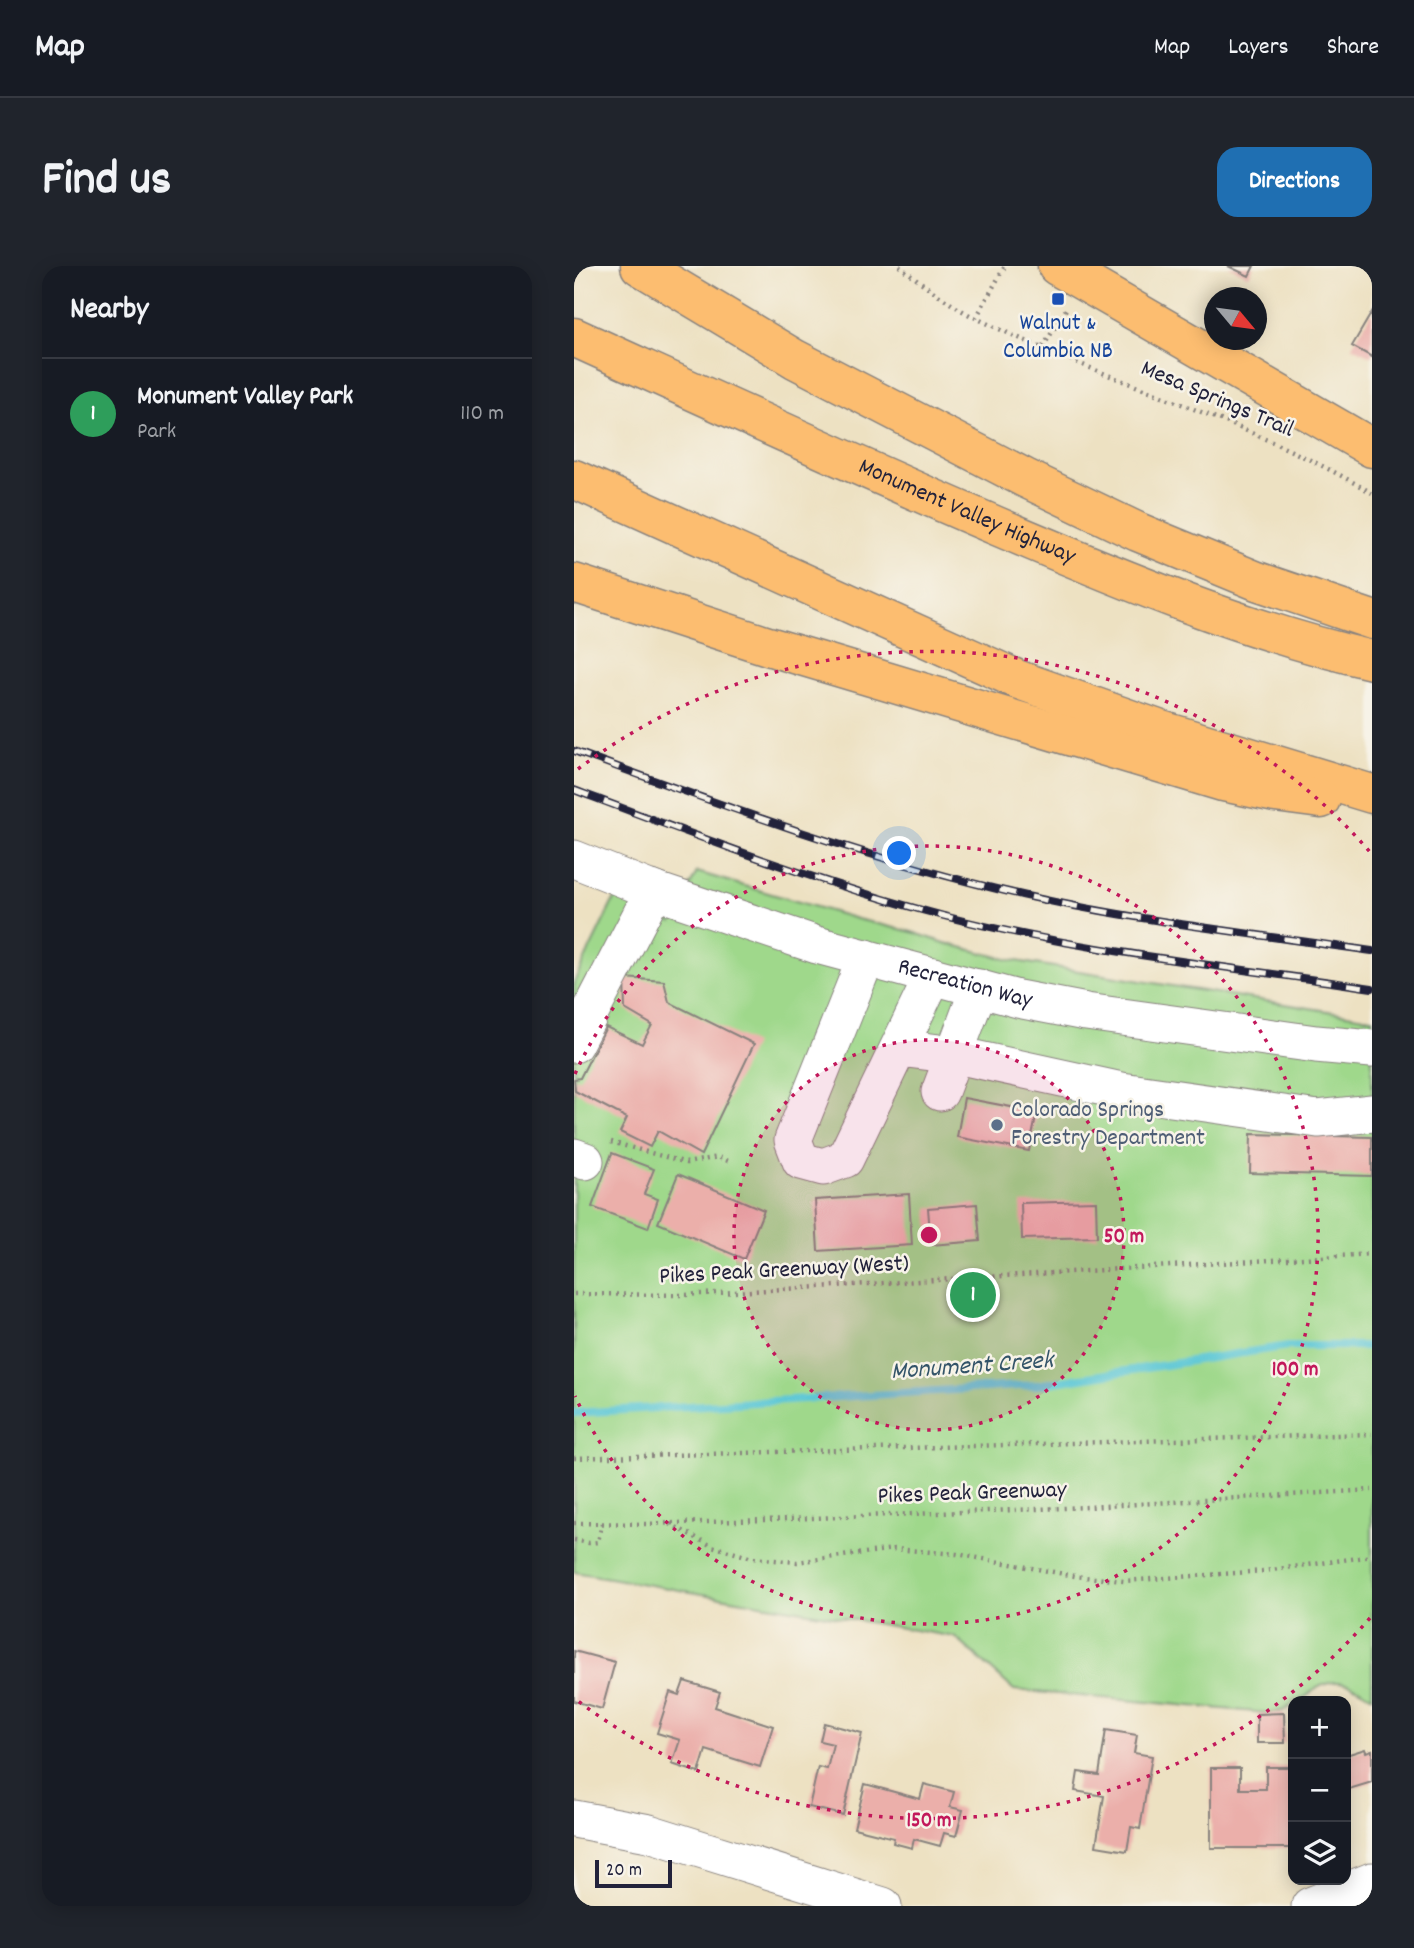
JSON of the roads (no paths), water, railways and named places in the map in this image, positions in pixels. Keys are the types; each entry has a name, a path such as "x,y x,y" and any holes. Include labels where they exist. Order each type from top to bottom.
{"main road":[{"path":"640,266 795,359 1050,490 1138,532 1233,571 1372,620"},
{"path":"1070,274 1372,448"},
{"name":"Monument Valley Highway","path":"574,337 883,478 1070,557 1214,615 1329,650 1372,660"},
{"path":"574,479 1019,680 1161,730 1372,794"},
{"path":"574,583 768,646 1223,782 1275,793 1372,806"}],"street":[{"name":"Recreation Way","path":"574,859 654,890 817,945 1018,999 1086,1012 1316,1044 1372,1049"},
{"path":"574,1044 654,890"},
{"path":"866,958 793,1140 801,1161 823,1167 845,1159 933,976"},
{"path":"940,1092 979,988"},
{"path":"898,1048 956,1055 1122,1091 1318,1119 1372,1113"},
{"path":"574,1819 649,1833 883,1906"},
{"path":"1310,1906 1372,1881 1372,1887"}],"waterway":[{"name":"Monument Creek","path":"574,1413 1036,1385 1288,1346 1372,1346"}],"railway":[{"path":"574,751 796,830 965,881 1109,912 1372,951"},
{"path":"574,790 804,874 944,916 1104,949 1372,988"}],"place":[{"name":"Walnut & Columbia NB","path":"1058,299"},
{"name":"Colorado Springs Forestry Department","path":"997,1125"},
{"name":"Monument Valley Park","path":"973,1295"}]}
